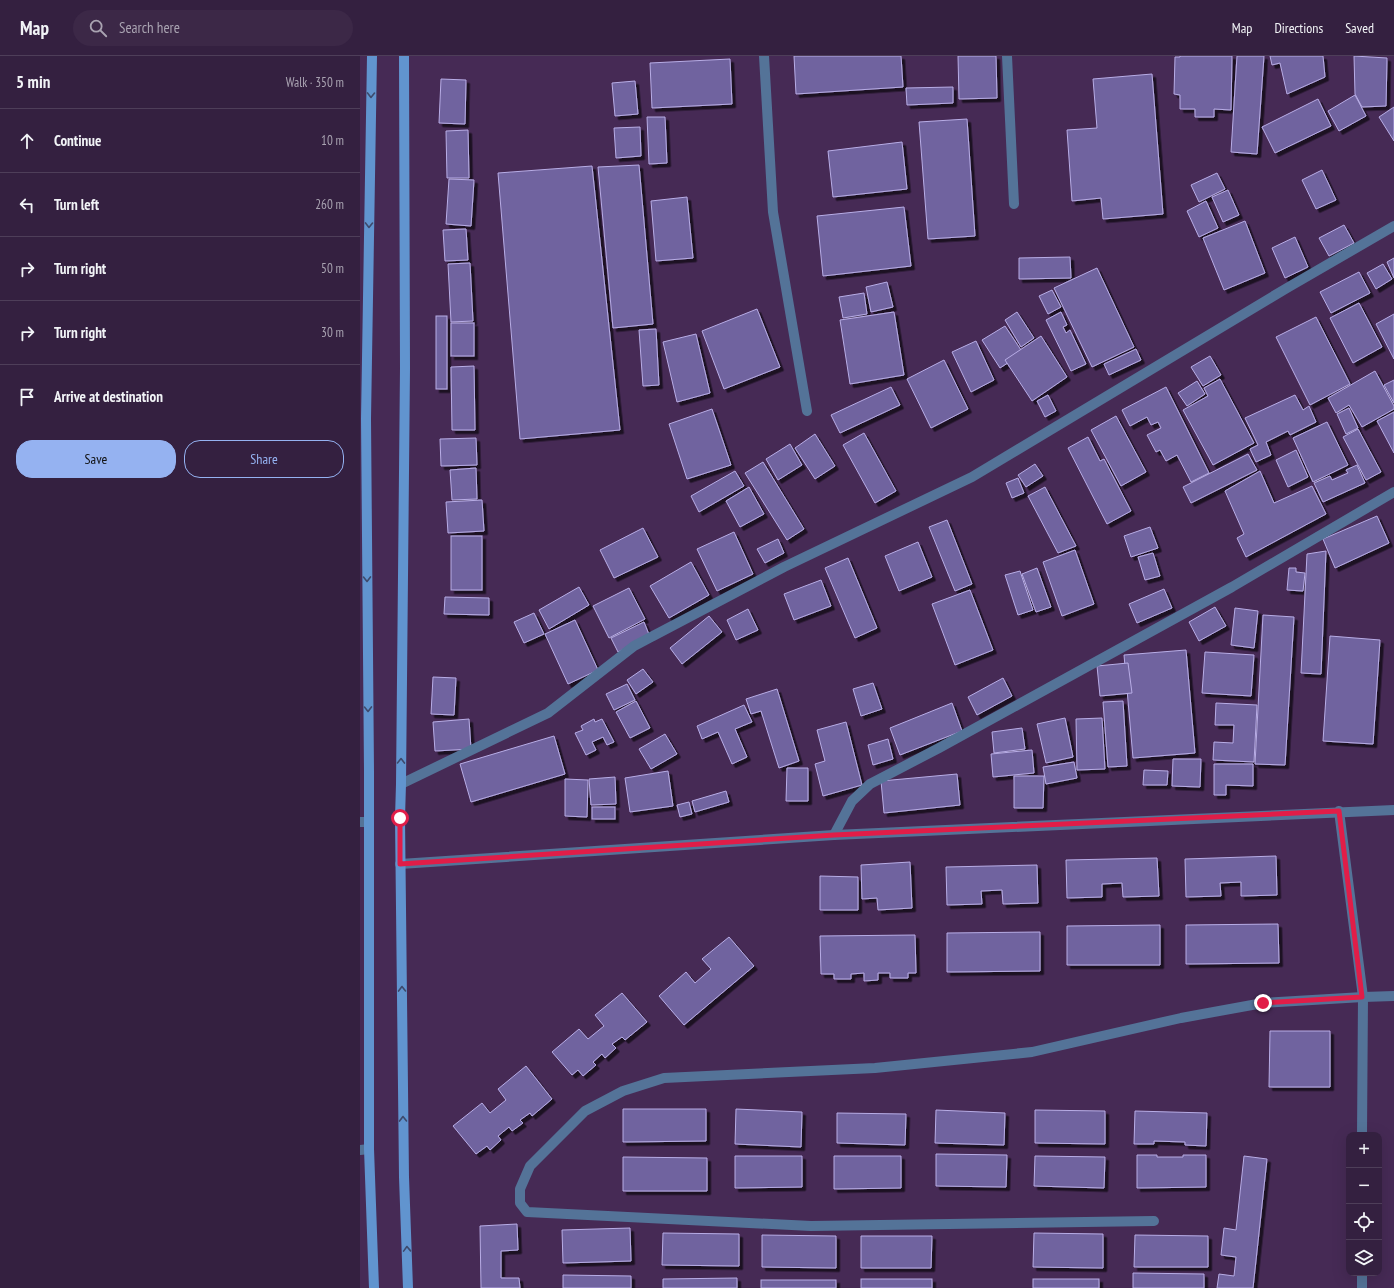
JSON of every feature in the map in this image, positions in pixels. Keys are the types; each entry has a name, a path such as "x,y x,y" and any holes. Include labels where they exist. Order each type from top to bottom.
{"main road":[{"path":"372,56 363,419 364,1149 374,1288"},
{"path":"404,56 405,376 400,864 404,1177 408,1288"}],"street":[{"path":"764,56 774,212 807,411"},
{"path":"1007,56 1014,204"},
{"path":"401,784 548,713 634,646 784,567 972,477 1287,288 1394,226"},
{"path":"834,835 852,800 870,784 1232,587 1394,492"},
{"path":"400,864 834,835 1339,811 1394,810"},
{"path":"1339,811 1362,997 1362,1132"},
{"path":"1154,1221 811,1226 543,1213 528,1212 520,1203 520,1189 530,1166 585,1111 623,1091 664,1078 875,1068 1032,1052 1181,1018 1263,1003 1394,996"},
{"path":"1362,1276 1362,1288"}],"building":[{"path":"794,56 901,56 903,87 796,94"},
{"path":"958,56 996,56 997,98 959,99"},
{"path":"1232,56 1231,110 1214,109 1214,117 1195,117 1195,109 1180,109 1180,95 1174,94 1175,57"},
{"path":"1237,56 1264,56 1257,154 1231,152"},
{"path":"1270,56 1323,56 1325,77 1287,94 1280,63 1272,65"},
{"path":"1354,56 1387,58 1386,106 1362,107 1355,94"},
{"path":"730,59 732,104 652,108 650,63"},
{"path":"1152,74 1163,214 1103,219 1101,198 1072,201 1067,130 1097,128 1093,79"},
{"path":"441,79 466,80 465,124 439,123"},
{"path":"635,81 638,114 615,116 612,83"},
{"path":"953,87 953,103 907,105 906,88"},
{"path":"1355,95 1366,116 1339,131 1328,111"},
{"path":"1318,99 1331,126 1275,153 1262,127"},
{"path":"1394,107 1394,141 1379,117"},
{"path":"647,117 665,117 667,163 649,164"},
{"path":"967,119 975,236 928,239 919,122"},
{"path":"640,127 641,156 616,158 614,128"},
{"path":"468,130 469,178 447,178 446,131"},
{"path":"902,142 907,189 833,197 828,151"},
{"path":"639,165 653,324 613,328 598,167"},
{"path":"592,166 620,430 520,439 498,173"},
{"path":"1322,170 1336,200 1316,209 1302,180"},
{"path":"1217,173 1225,189 1199,202 1191,185"},
{"path":"449,179 474,180 471,226 446,224"},
{"path":"1228,190 1239,215 1223,222 1212,197"},
{"path":"687,197 693,258 656,261 651,201"},
{"path":"1206,201 1218,228 1199,237 1187,211"},
{"path":"904,207 911,266 823,276 817,216"},
{"path":"1245,221 1265,273 1224,290 1203,238"},
{"path":"1344,225 1354,243 1329,256 1319,238"},
{"path":"466,229 468,260 445,261 443,230"},
{"path":"1295,237 1308,267 1285,278 1272,248"},
{"path":"1070,257 1071,278 1019,279 1019,258"},
{"path":"1394,258 1394,278 1387,262"},
{"path":"470,263 473,321 451,322 448,264"},
{"path":"1383,264 1392,279 1376,289 1367,273"},
{"path":"1097,268 1134,347 1092,367 1054,288"},
{"path":"1359,272 1370,293 1331,313 1320,292"},
{"path":"887,282 893,307 871,312 866,287"},
{"path":"1052,290 1061,307 1048,314 1039,296"},
{"path":"864,293 867,314 843,318 839,297"},
{"path":"1359,303 1382,347 1353,363 1330,318"},
{"path":"757,309 780,367 724,389 702,331"},
{"path":"894,312 904,375 850,384 840,320"},
{"path":"1017,312 1034,338 1021,347 1005,320"},
{"path":"1061,312 1067,325 1063,327 1066,333 1070,330 1086,364 1071,371 1046,320"},
{"path":"1394,314 1394,359 1376,324"},
{"path":"436,316 447,316 447,389 436,389"},
{"path":"1316,317 1350,384 1310,405 1276,337"},
{"path":"451,323 474,323 474,356 451,356"},
{"path":"1005,326 1023,353 1000,368 982,340"},
{"path":"656,329 659,385 643,386 639,330"},
{"path":"696,334 710,393 677,402 663,342"},
{"path":"1041,336 1067,377 1032,401 1005,360"},
{"path":"976,341 994,380 971,392 952,352"},
{"path":"1136,349 1141,360 1109,375 1104,364"},
{"path":"1210,356 1221,375 1203,386 1191,367"},
{"path":"944,360 968,409 931,428 907,379"},
{"path":"474,366 475,430 452,430 451,367"},
{"path":"1375,371 1394,406 1394,409 1362,427 1349,405 1336,413 1328,398"},
{"path":"1220,379 1254,443 1213,465 1183,410 1208,396 1204,388"},
{"path":"1394,380 1394,403 1384,385"},
{"path":"1197,381 1205,394 1187,406 1178,393"},
{"path":"891,387 900,405 840,433 831,415"},
{"path":"1166,387 1209,473 1191,482 1177,455 1166,461 1160,450 1156,452 1147,435 1161,428 1158,422 1151,425 1147,417 1130,426 1122,410"},
{"path":"1048,395 1056,411 1045,417 1037,401"},
{"path":"1295,395 1303,410 1309,406 1316,422 1290,435 1288,431 1266,442 1271,455 1256,462 1250,449 1258,445 1245,418"},
{"path":"1349,408 1358,428 1346,434 1337,414"},
{"path":"712,409 731,465 687,479 669,424"},
{"path":"1394,412 1394,453 1377,421"},
{"path":"1116,416 1146,472 1121,486 1091,430"},
{"path":"1327,422 1348,465 1313,482 1293,438"},
{"path":"1358,429 1381,472 1366,480 1343,437"},
{"path":"864,433 896,491 875,503 843,445"},
{"path":"815,434 835,466 815,479 795,448"},
{"path":"1088,437 1100,461 1104,459 1131,511 1107,524 1068,448"},
{"path":"476,438 477,465 441,466 440,439"},
{"path":"790,444 802,465 778,480 766,459"},
{"path":"1296,450 1308,477 1288,487 1276,460"},
{"path":"1248,454 1257,470 1191,503 1183,487"},
{"path":"763,462 804,529 787,540 745,473"},
{"path":"1035,464 1043,476 1026,487 1018,475"},
{"path":"1357,465 1365,483 1323,502 1314,483 1330,476 1332,480 1348,473 1346,470"},
{"path":"476,468 477,499 452,500 450,470"},
{"path":"735,471 744,486 699,512 691,496"},
{"path":"1260,471 1274,503 1312,486 1326,514 1246,557 1237,538 1244,534 1225,491"},
{"path":"1018,478 1024,493 1012,498 1006,483"},
{"path":"749,487 764,514 740,527 726,501"},
{"path":"1045,487 1076,546 1058,553 1028,496"},
{"path":"482,500 484,531 448,533 446,502"},
{"path":"1377,516 1389,543 1335,568 1323,539"},
{"path":"947,520 972,584 955,591 929,527"},
{"path":"1150,527 1158,548 1131,557 1124,536"},
{"path":"643,528 658,557 614,578 600,550"},
{"path":"734,532 753,574 717,591 697,549"},
{"path":"451,536 482,536 482,590 451,590"},
{"path":"778,539 784,553 765,563 757,549"},
{"path":"918,542 932,577 899,591 885,556"},
{"path":"1075,550 1094,604 1062,616 1043,562"},
{"path":"1326,551 1321,674 1301,673 1307,554"},
{"path":"1153,553 1160,576 1145,580 1138,557"},
{"path":"848,558 877,628 855,638 825,568"},
{"path":"691,562 709,595 669,618 650,586"},
{"path":"1037,568 1051,607 1036,612 1022,574"},
{"path":"1289,568 1296,568 1296,572 1305,573 1303,591 1287,590"},
{"path":"1020,571 1033,610 1018,615 1005,575"},
{"path":"821,580 831,606 794,620 784,594"},
{"path":"579,587 589,605 549,629 539,610"},
{"path":"629,588 645,619 609,638 593,606"},
{"path":"1164,589 1172,608 1137,623 1129,604"},
{"path":"970,590 993,650 955,665 932,604"},
{"path":"445,597 489,598 489,615 444,614"},
{"path":"1215,607 1226,626 1199,641 1189,622"},
{"path":"1235,608 1258,611 1254,648 1231,645"},
{"path":"748,609 758,630 736,640 727,620"},
{"path":"534,613 544,634 524,643 514,622"},
{"path":"1263,615 1294,617 1285,765 1255,764"},
{"path":"709,616 722,632 682,664 670,648"},
{"path":"575,620 598,670 568,684 545,634"},
{"path":"644,622 650,637 618,652 611,638"},
{"path":"1330,636 1380,640 1373,744 1323,741"},
{"path":"1186,650 1195,753 1133,758 1124,655"},
{"path":"1205,652 1254,655 1251,696 1202,693"},
{"path":"1128,663 1132,693 1100,696 1097,666"},
{"path":"643,669 653,682 636,694 627,680"},
{"path":"433,677 456,678 454,715 431,714"},
{"path":"1003,678 1012,696 977,715 968,697"},
{"path":"873,683 882,709 861,716 853,689"},
{"path":"627,684 635,700 614,710 606,694"},
{"path":"777,689 799,761 779,768 761,711 751,714 746,699"},
{"path":"636,701 650,728 630,738 616,712"},
{"path":"1123,701 1127,766 1108,767 1103,702"},
{"path":"952,703 962,731 900,755 890,728"},
{"path":"1216,703 1257,705 1254,762 1213,760 1214,742 1233,743 1234,725 1215,725"},
{"path":"744,705 752,722 735,729 747,757 732,764 718,732 702,739 697,726"},
{"path":"1065,718 1073,757 1046,763 1037,724"},
{"path":"1102,718 1105,769 1077,770 1076,719"},
{"path":"469,719 471,749 435,751 433,722"},
{"path":"594,719 595,722 602,719 614,742 607,745 603,737 592,742 596,750 586,755 575,733 583,730 581,726"},
{"path":"846,722 862,785 823,796 815,764 825,761 817,730"},
{"path":"1022,728 1025,749 994,753 992,732"},
{"path":"665,734 677,754 651,769 639,749"},
{"path":"554,736 565,774 471,802 460,764"},
{"path":"888,739 893,759 873,765 868,745"},
{"path":"1032,750 1034,773 993,777 991,754"},
{"path":"1173,759 1201,759 1200,787 1172,786"},
{"path":"1074,762 1077,778 1046,784 1043,767"},
{"path":"1214,764 1253,764 1253,786 1226,785 1226,795 1214,795"},
{"path":"787,768 808,768 808,801 786,801"},
{"path":"1144,770 1168,771 1167,785 1143,785"},
{"path":"668,771 673,806 630,812 625,778"},
{"path":"957,774 960,805 884,813 881,781"},
{"path":"1014,776 1044,776 1043,808 1014,808"},
{"path":"615,777 616,804 591,805 589,779"},
{"path":"565,779 588,780 587,817 565,816"},
{"path":"726,791 729,802 695,812 692,801"},
{"path":"689,802 692,814 680,817 677,805"},
{"path":"592,807 615,807 615,819 592,819"},
{"path":"1276,856 1277,895 1241,896 1241,882 1220,883 1221,896 1186,897 1185,859"},
{"path":"1157,858 1159,896 1123,897 1122,883 1102,884 1102,897 1067,898 1066,860"},
{"path":"910,862 912,908 878,910 877,898 862,899 861,865"},
{"path":"1037,865 1038,903 1003,904 1002,890 981,891 982,904 947,905 946,867"},
{"path":"820,876 858,877 858,910 820,910"},
{"path":"1278,924 1279,963 1186,964 1186,925"},
{"path":"1160,925 1160,965 1067,965 1067,926"},
{"path":"1040,932 1040,971 947,972 947,933"},
{"path":"915,935 916,973 908,973 908,978 890,978 890,973 878,973 878,980 864,981 864,973 851,974 851,979 834,979 834,974 821,974 820,936"},
{"path":"729,937 754,966 684,1025 659,996 686,972 695,983 711,969 702,959"},
{"path":"622,993 647,1022 625,1040 622,1037 612,1044 616,1048 605,1058 602,1054 593,1062 596,1065 583,1076 578,1070 572,1075 552,1052 579,1029 588,1039 604,1026 595,1015"},
{"path":"1270,1031 1330,1031 1330,1087 1269,1087"},
{"path":"526,1066 552,1099 532,1116 530,1113 520,1120 523,1123 512,1131 509,1127 498,1136 501,1140 490,1150 487,1146 476,1154 453,1126 482,1103 490,1113 506,1100 498,1089"},
{"path":"623,1109 706,1109 706,1141 623,1142"},
{"path":"736,1109 802,1112 801,1147 735,1144"},
{"path":"936,1110 1005,1113 1004,1145 935,1143"},
{"path":"1035,1110 1105,1111 1105,1144 1035,1143"},
{"path":"1135,1111 1207,1113 1206,1146 1185,1145 1185,1142 1154,1141 1154,1144 1134,1144"},
{"path":"837,1113 906,1114 905,1145 837,1143"},
{"path":"936,1154 1007,1155 1006,1187 936,1186"},
{"path":"1137,1155 1183,1157 1183,1155 1206,1155 1206,1187 1137,1188"},
{"path":"735,1156 802,1156 802,1187 735,1188"},
{"path":"834,1156 901,1156 901,1188 834,1189"},
{"path":"1035,1156 1105,1157 1104,1188 1034,1186"},
{"path":"1244,1156 1267,1159 1253,1288 1217,1288 1219,1274 1234,1276 1236,1257 1221,1255 1224,1228 1236,1230"},
{"path":"623,1157 707,1158 707,1191 623,1191"},
{"path":"517,1224 518,1250 501,1251 501,1278 519,1278 520,1288 481,1288 480,1226"},
{"path":"630,1228 631,1261 563,1263 562,1230"},
{"path":"663,1233 739,1234 739,1266 662,1265"},
{"path":"1034,1233 1103,1234 1103,1268 1033,1267"},
{"path":"762,1235 836,1236 836,1268 762,1267"},
{"path":"1135,1235 1208,1236 1208,1267 1134,1267"},
{"path":"861,1236 932,1236 931,1268 861,1268"},
{"path":"1133,1273 1204,1274 1204,1288 1133,1288"},
{"path":"563,1275 631,1276 631,1288 563,1288"},
{"path":"737,1278 737,1288 663,1288 663,1279"},
{"path":"861,1279 932,1279 932,1288 861,1288"},
{"path":"1033,1279 1099,1279 1099,1288 1033,1288"},
{"path":"761,1280 836,1280 836,1288 761,1288"}],"route":[{"path":"400,818 400,864 834,835 1339,811 1362,997 1263,1003"}]}
